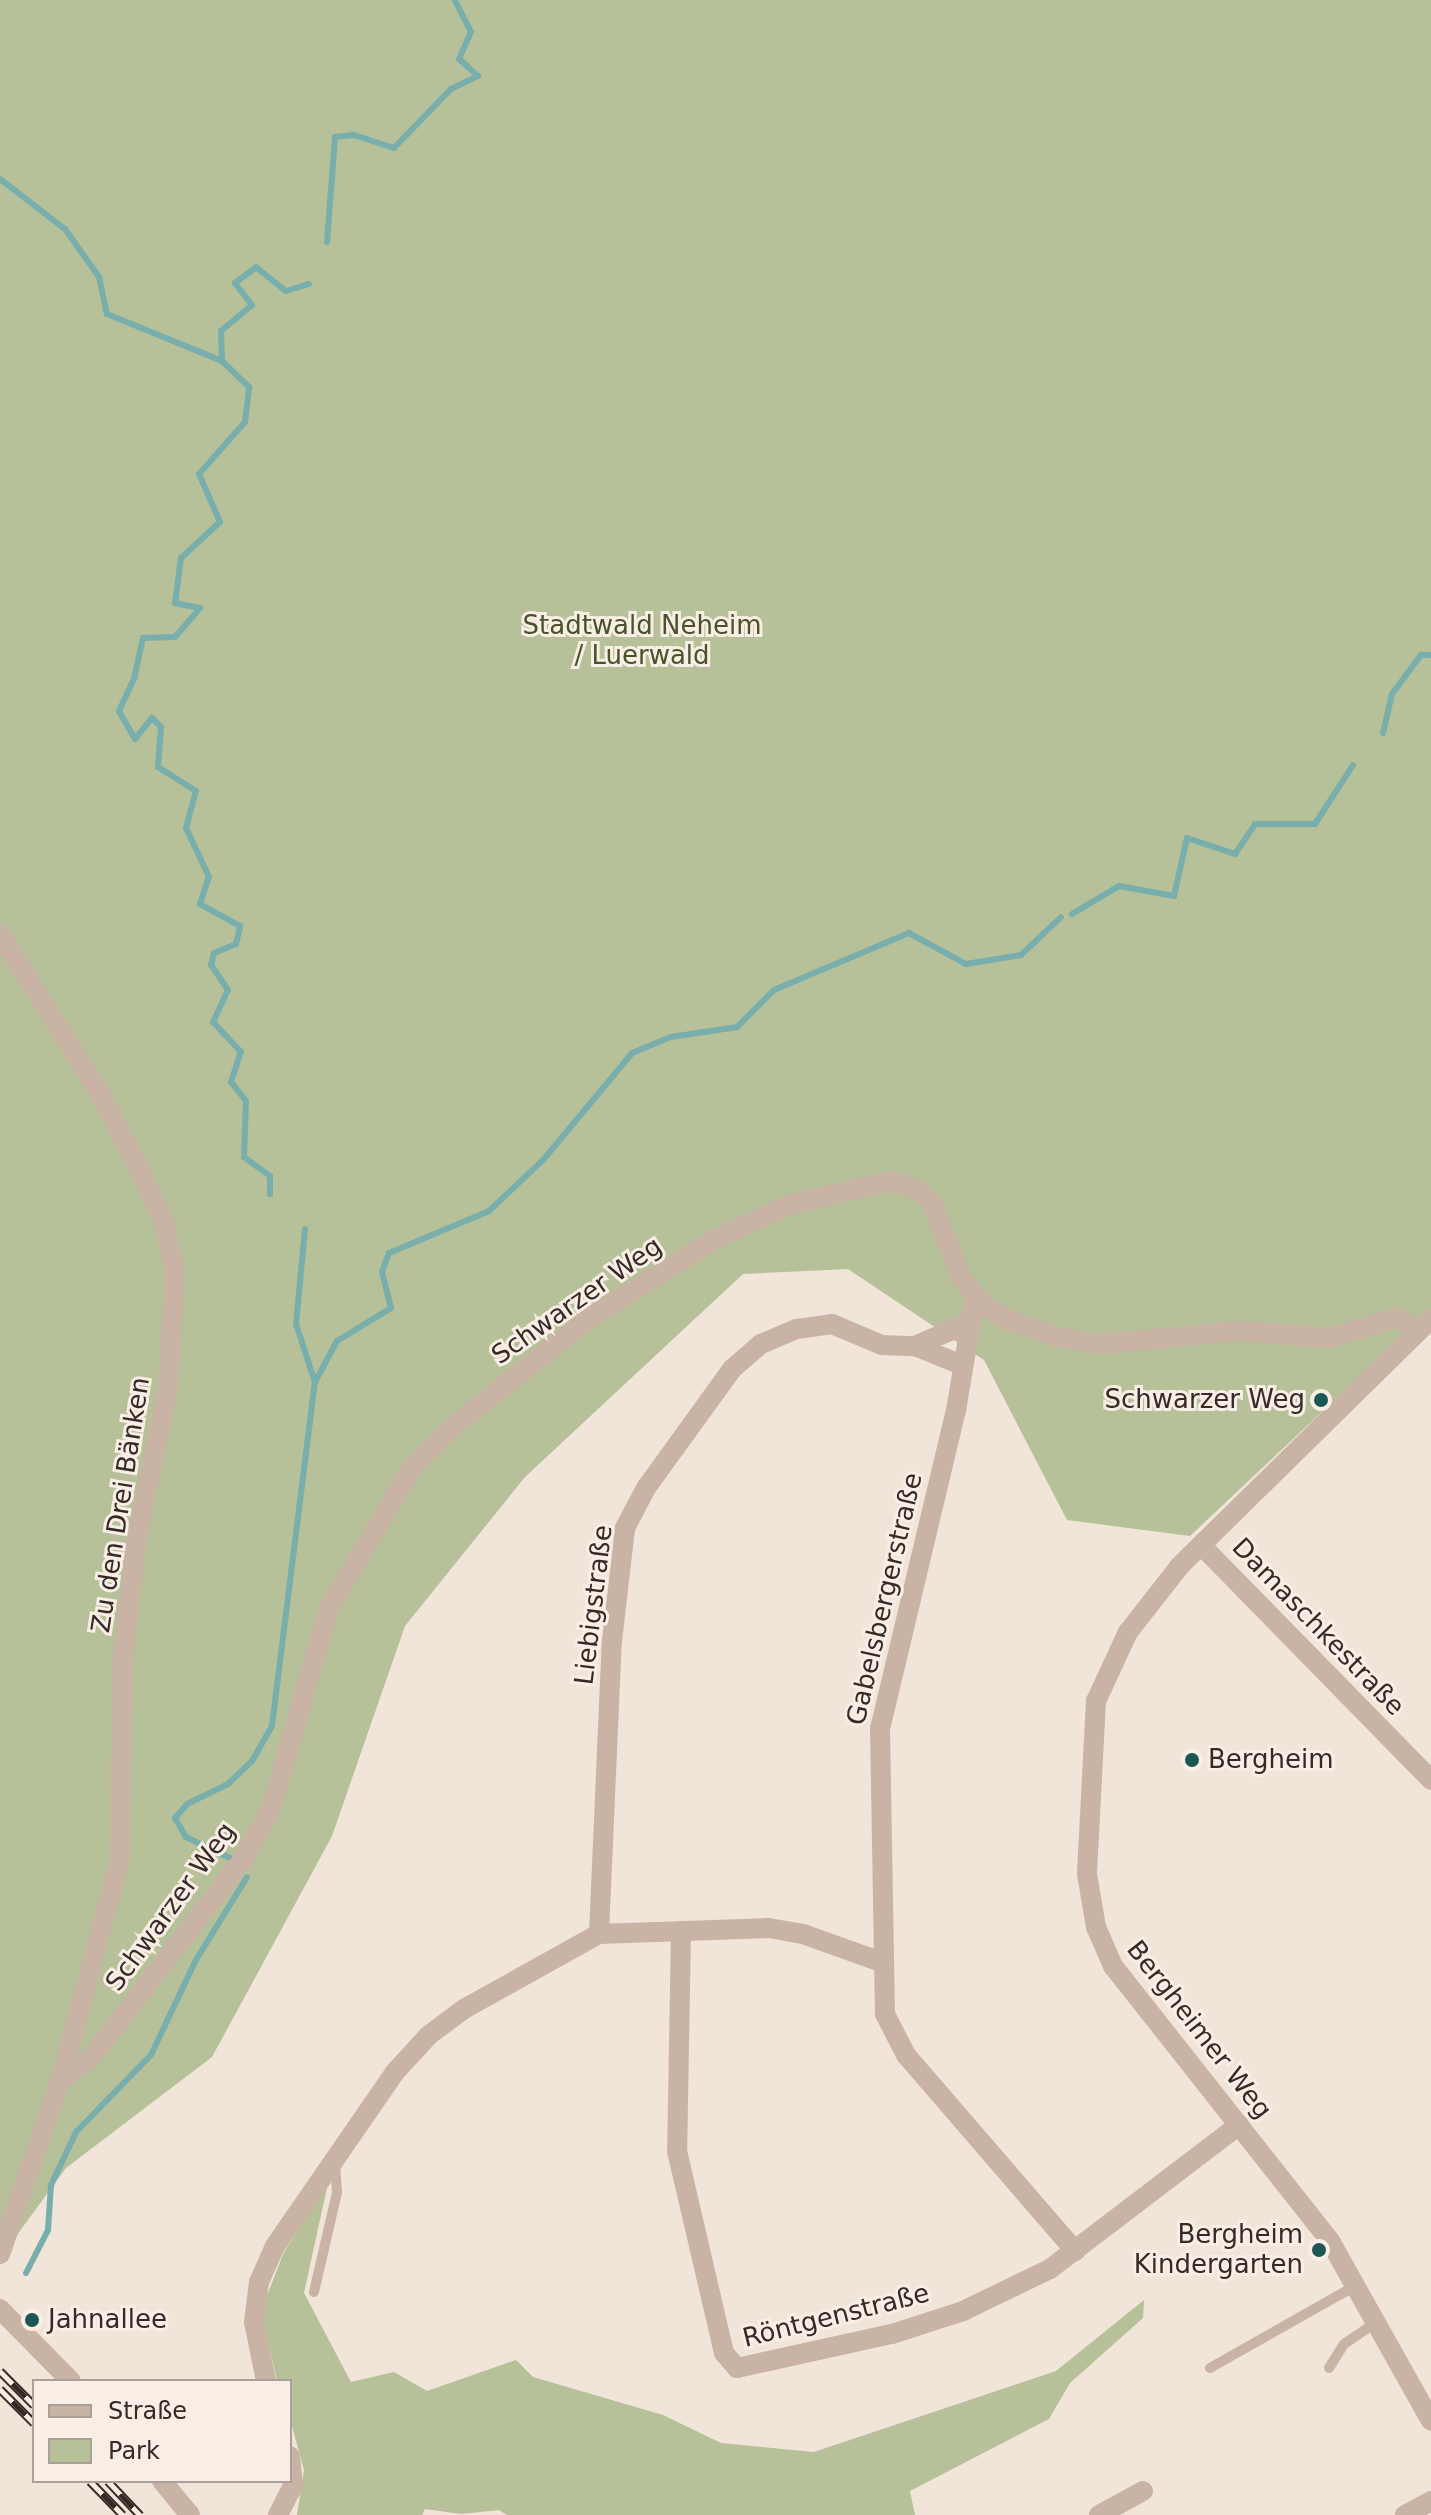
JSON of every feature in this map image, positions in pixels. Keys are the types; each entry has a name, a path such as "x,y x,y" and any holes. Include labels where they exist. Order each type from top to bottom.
{"street":[{"name":"Zu den Drei Bänken","path":"0,934 125,1141 163,1220 175,1271 168,1387 136,1543 122,1667 120,1859 60,2081 0,2254"},
{"name":"Schwarzer Weg","path":"60,2081 91,2058 244,1858 271,1809 329,1608 402,1482 443,1435 591,1317 659,1272 761,1216 839,1190 891,1181 926,1196 975,1297"},
{"name":"Gabelsbergerstraße","path":"975,1297 880,1728 885,2014 898,2045 1075,2251"},
{"path":"975,1297 1029,1329 1101,1344 1239,1331 1329,1338 1398,1317 1425,1325"},
{"name":"Liebigstraße","path":"915,1346 970,1322"},
{"name":"Liebigstraße","path":"599,1934 612,1641 622,1544 633,1509 723,1381 761,1344 797,1329 832,1324 882,1345 915,1346 962,1365"},
{"name":"Bergheimer Weg","path":"1425,1325 1201,1545 1141,1614 1101,1686 1092,1729 1087,1874 1096,1927 1113,1966 1330,2241 1431,2421"},
{"name":"Damaschkestraße","path":"1201,1545 1431,1780"},
{"path":"266,2379 254,2322 259,2282 275,2246 335,2155 429,2035 464,2009 599,1934 786,1930 884,1963"},
{"name":"Röntgenstraße","path":"681,1931 677,2151 724,2353 733,2366 742,2369 892,2334 963,2311 1050,2269 1239,2125"},
{"path":"0,2309 69,2379"},
{"path":"278,2515 293,2485 292,2475"},
{"path":"164,2483 190,2515"},
{"path":"1099,2515 1143,2491"},
{"path":"1405,2515 1431,2501"}],"lane":[{"path":"314,2292 337,2192 335,2155"},
{"path":"1210,2368 1357,2285"},
{"path":"1329,2368 1344,2344 1377,2322"}],"green space":[{"name":"Stadtwald Neheim / Luerwald","path":"0,0 1431,0 1431,1309 1190,1536 1067,1520 984,1360 848,1269 743,1274 525,1477 405,1626 332,1836 212,2057 66,2168 0,2258"},
{"path":"328,2183 304,2293 351,2382 394,2372 427,2391 516,2360 533,2377 663,2415 721,2443 814,2452 1056,2371 1144,2300 1143,2318 1070,2383 1049,2419 910,2491 915,2515 507,2515 499,2510 461,2514 425,2509 422,2515 297,2515 304,2470 292,2426 292,2379 277,2379 261,2311 284,2252"}],"waterway":[{"path":"327,242 335,137 354,135 394,148 451,89 478,76 459,59 471,32 455,0"},
{"path":"0,179 65,229 99,277 107,314 222,361"},
{"path":"270,1194 270,1176 244,1157 246,1101 231,1082 241,1052 213,1022 228,990 211,965 214,953 236,944 240,926 200,904 209,877 186,828 196,791 158,767 161,727 152,718 135,739 119,711 134,679 143,638 175,637 200,608 175,603 181,558 220,522 199,474 245,422 249,387 222,361 221,331 252,305 235,283 256,267 286,291 309,284"},
{"path":"1383,733 1392,694 1421,655 1431,655"},
{"path":"1072,914 1119,886 1174,896 1187,838 1235,854 1255,824 1315,824 1353,765"},
{"path":"232,1859 186,1837 175,1818 187,1804 228,1784 252,1761 272,1726 315,1382 337,1341 391,1308 382,1272 389,1253 489,1211 543,1160 632,1053 671,1037 737,1027 774,990 909,933 966,964 1021,955 1061,917"},
{"path":"305,1229 296,1324 315,1382"},
{"path":"26,2273 48,2230 51,2185 76,2132 151,2055 196,1960 247,1877"}],"railway":[{"path":"0,2371 32,2403"},
{"path":"0,2389 32,2421"},
{"path":"92,2483 123,2515"},
{"path":"110,2483 140,2515"}],"place":[{"name":"Schwarzer Weg","path":"1321,1400"},
{"name":"Bergheim","path":"1192,1760"},
{"name":"Bergheim Kindergarten","path":"1319,2250"},
{"name":"Jahnallee","path":"32,2320"}]}
